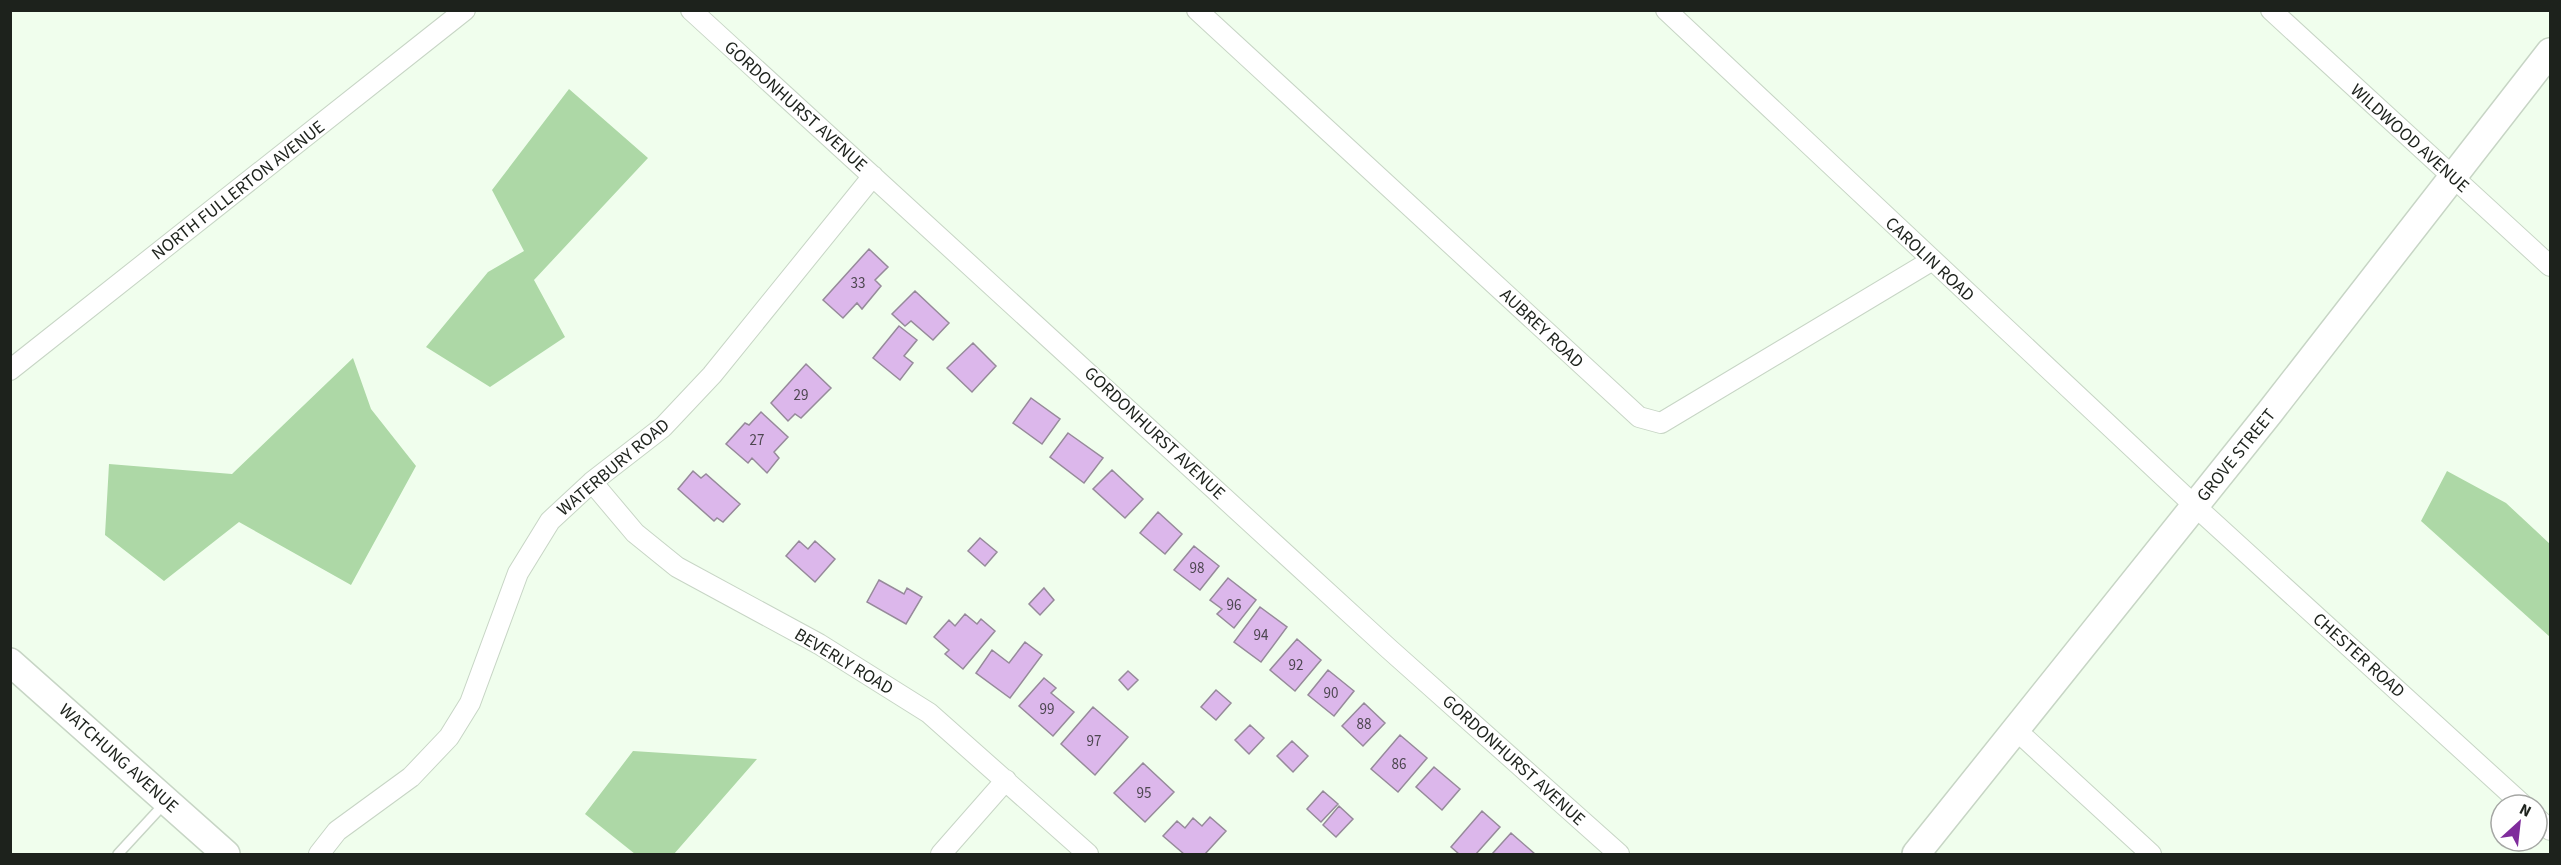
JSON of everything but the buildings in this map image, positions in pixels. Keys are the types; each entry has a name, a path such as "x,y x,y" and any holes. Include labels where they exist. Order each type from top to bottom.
{"main road":[{"name":"GROVE STREET","path":"1916,855 2195,506 2550,52"},
{"name":"WATCHUNG AVENUE","path":"10,662 226,855"}],"street":[{"name":"NORTH FULLERTON AVENUE","path":"10,370 465,10"},
{"name":"GORDONHURST AVENUE","path":"691,10 1388,648 1619,855"},
{"name":"AUBREY ROAD","path":"1197,10 1639,417 1661,423 1931,261"},
{"name":"CAROLIN ROAD","path":"1666,10 1931,261 2195,506"},
{"name":"WILDWOOD AVENUE","path":"2271,10 2550,266"},
{"name":"WATERBURY ROAD","path":"319,855 337,831 411,777 449,737 470,703 518,573 550,521 592,482 663,427 712,375 873,176"},
{"name":"BEVERLY ROAD","path":"592,482 635,533 677,567 819,644 929,713 1088,855"},
{"name":"CHESTER ROAD","path":"2195,506 2510,793"},
{"path":"2016,730 2151,855"},
{"path":"941,855 1006,780"}],"lane":[{"path":"118,855 167,801"}],"green space":[{"path":"569,89 648,158 534,280 565,337 490,387 426,347 488,272 524,251 492,190"},
{"path":"353,358 371,409 416,466 351,585 239,522 164,581 105,535 109,464 232,474"},
{"path":"2447,471 2506,503 2550,544 2550,637 2421,521"},
{"path":"633,751 757,759 674,854 635,854 585,814"}]}
